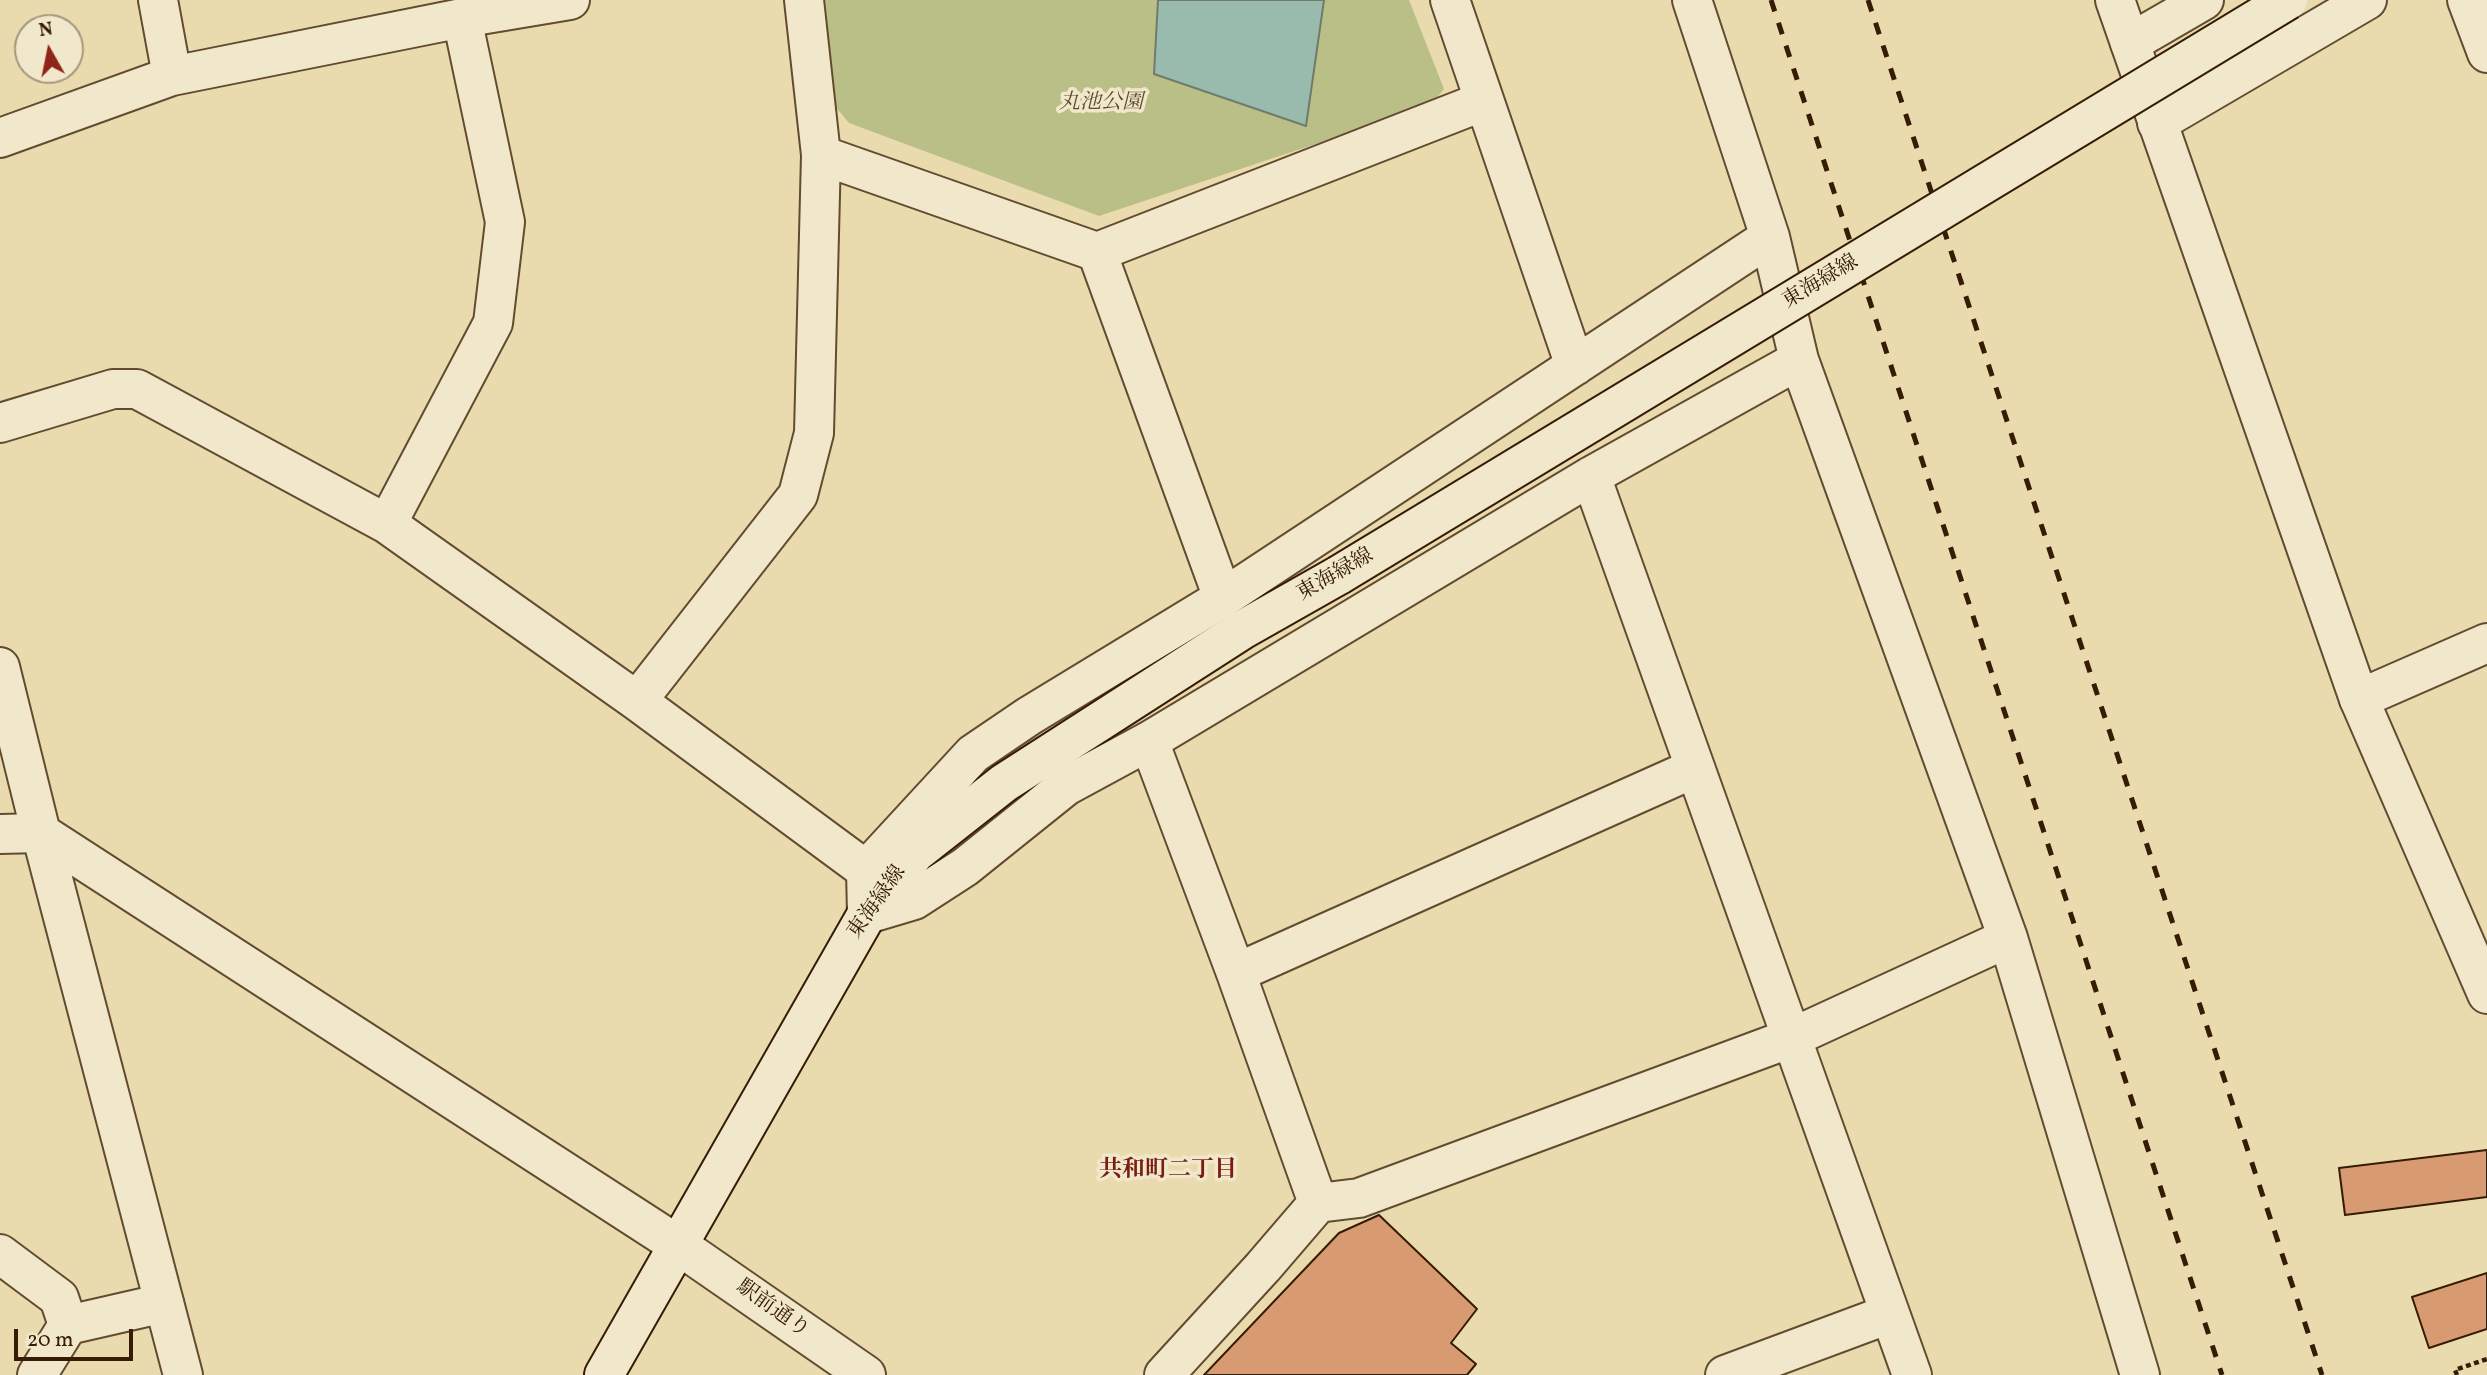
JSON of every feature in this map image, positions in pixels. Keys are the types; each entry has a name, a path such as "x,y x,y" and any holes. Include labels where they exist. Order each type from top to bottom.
{"street":[{"path":"158,0 172,76"},
{"path":"0,138 172,76 462,18 570,0"},
{"path":"637,701 798,495 814,433 821,155 804,0"},
{"path":"1450,0 1575,366"},
{"path":"1692,0 1770,237 1799,360 2008,938 2140,1375"},
{"path":"2115,0 2359,699 2487,994"},
{"path":"2130,43 2204,0"},
{"name":"東海緑線","path":"604,1375 867,914 915,852 1004,783 1242,630 1339,575 2288,0"},
{"path":"2157,123 2367,0"},
{"path":"2467,0 2487,53"},
{"path":"387,524 493,323 505,222 462,18"},
{"path":"821,155 1097,252 1484,101"},
{"path":"1770,237 1223,598 1029,716 972,754 866,870 867,914 914,900 965,867 1066,786 1149,741 1591,476 1799,360"},
{"path":"1097,252 1223,598"},
{"path":"0,423 113,389 137,389 387,524 637,701 866,870"},
{"path":"1591,476 1912,1375"},
{"path":"2359,699 2487,643"},
{"path":"0,667 183,1375"},
{"path":"1149,741 1318,1203"},
{"path":"1236,973 1695,768"},
{"path":"0,834 41,833"},
{"name":"駅前通り","path":"41,833 678,1245 866,1375"},
{"path":"1164,1375 1263,1268 1318,1203 1359,1198 1791,1038 2008,938"},
{"path":"0,1254 59,1298 68,1325"},
{"path":"37,1375 68,1325 164,1303"},
{"path":"1726,1375 1889,1314"}],"path":[{"path":"2457,1375 2455,1370 2487,1359"}],"green space":[{"name":"丸池公園","path":"823,0 1409,0 1444,89 1430,106 1099,216 849,123 834,105"}],"shaded area":[{"path":"1158,0 1324,0 1306,126 1154,74"}],"building":[{"path":"2487,1150 2487,1197 2345,1215 2339,1168"},
{"path":"1379,1215 1477,1309 1451,1343 1476,1364 1467,1375 1204,1375 1339,1233"},
{"path":"2487,1273 2487,1329 2429,1348 2412,1297"}],"railway":[{"path":"1771,0 2222,1375"},
{"path":"1868,0 2322,1375"}],"district":[{"name":"共和町二丁目","path":"1168,1172"}]}
